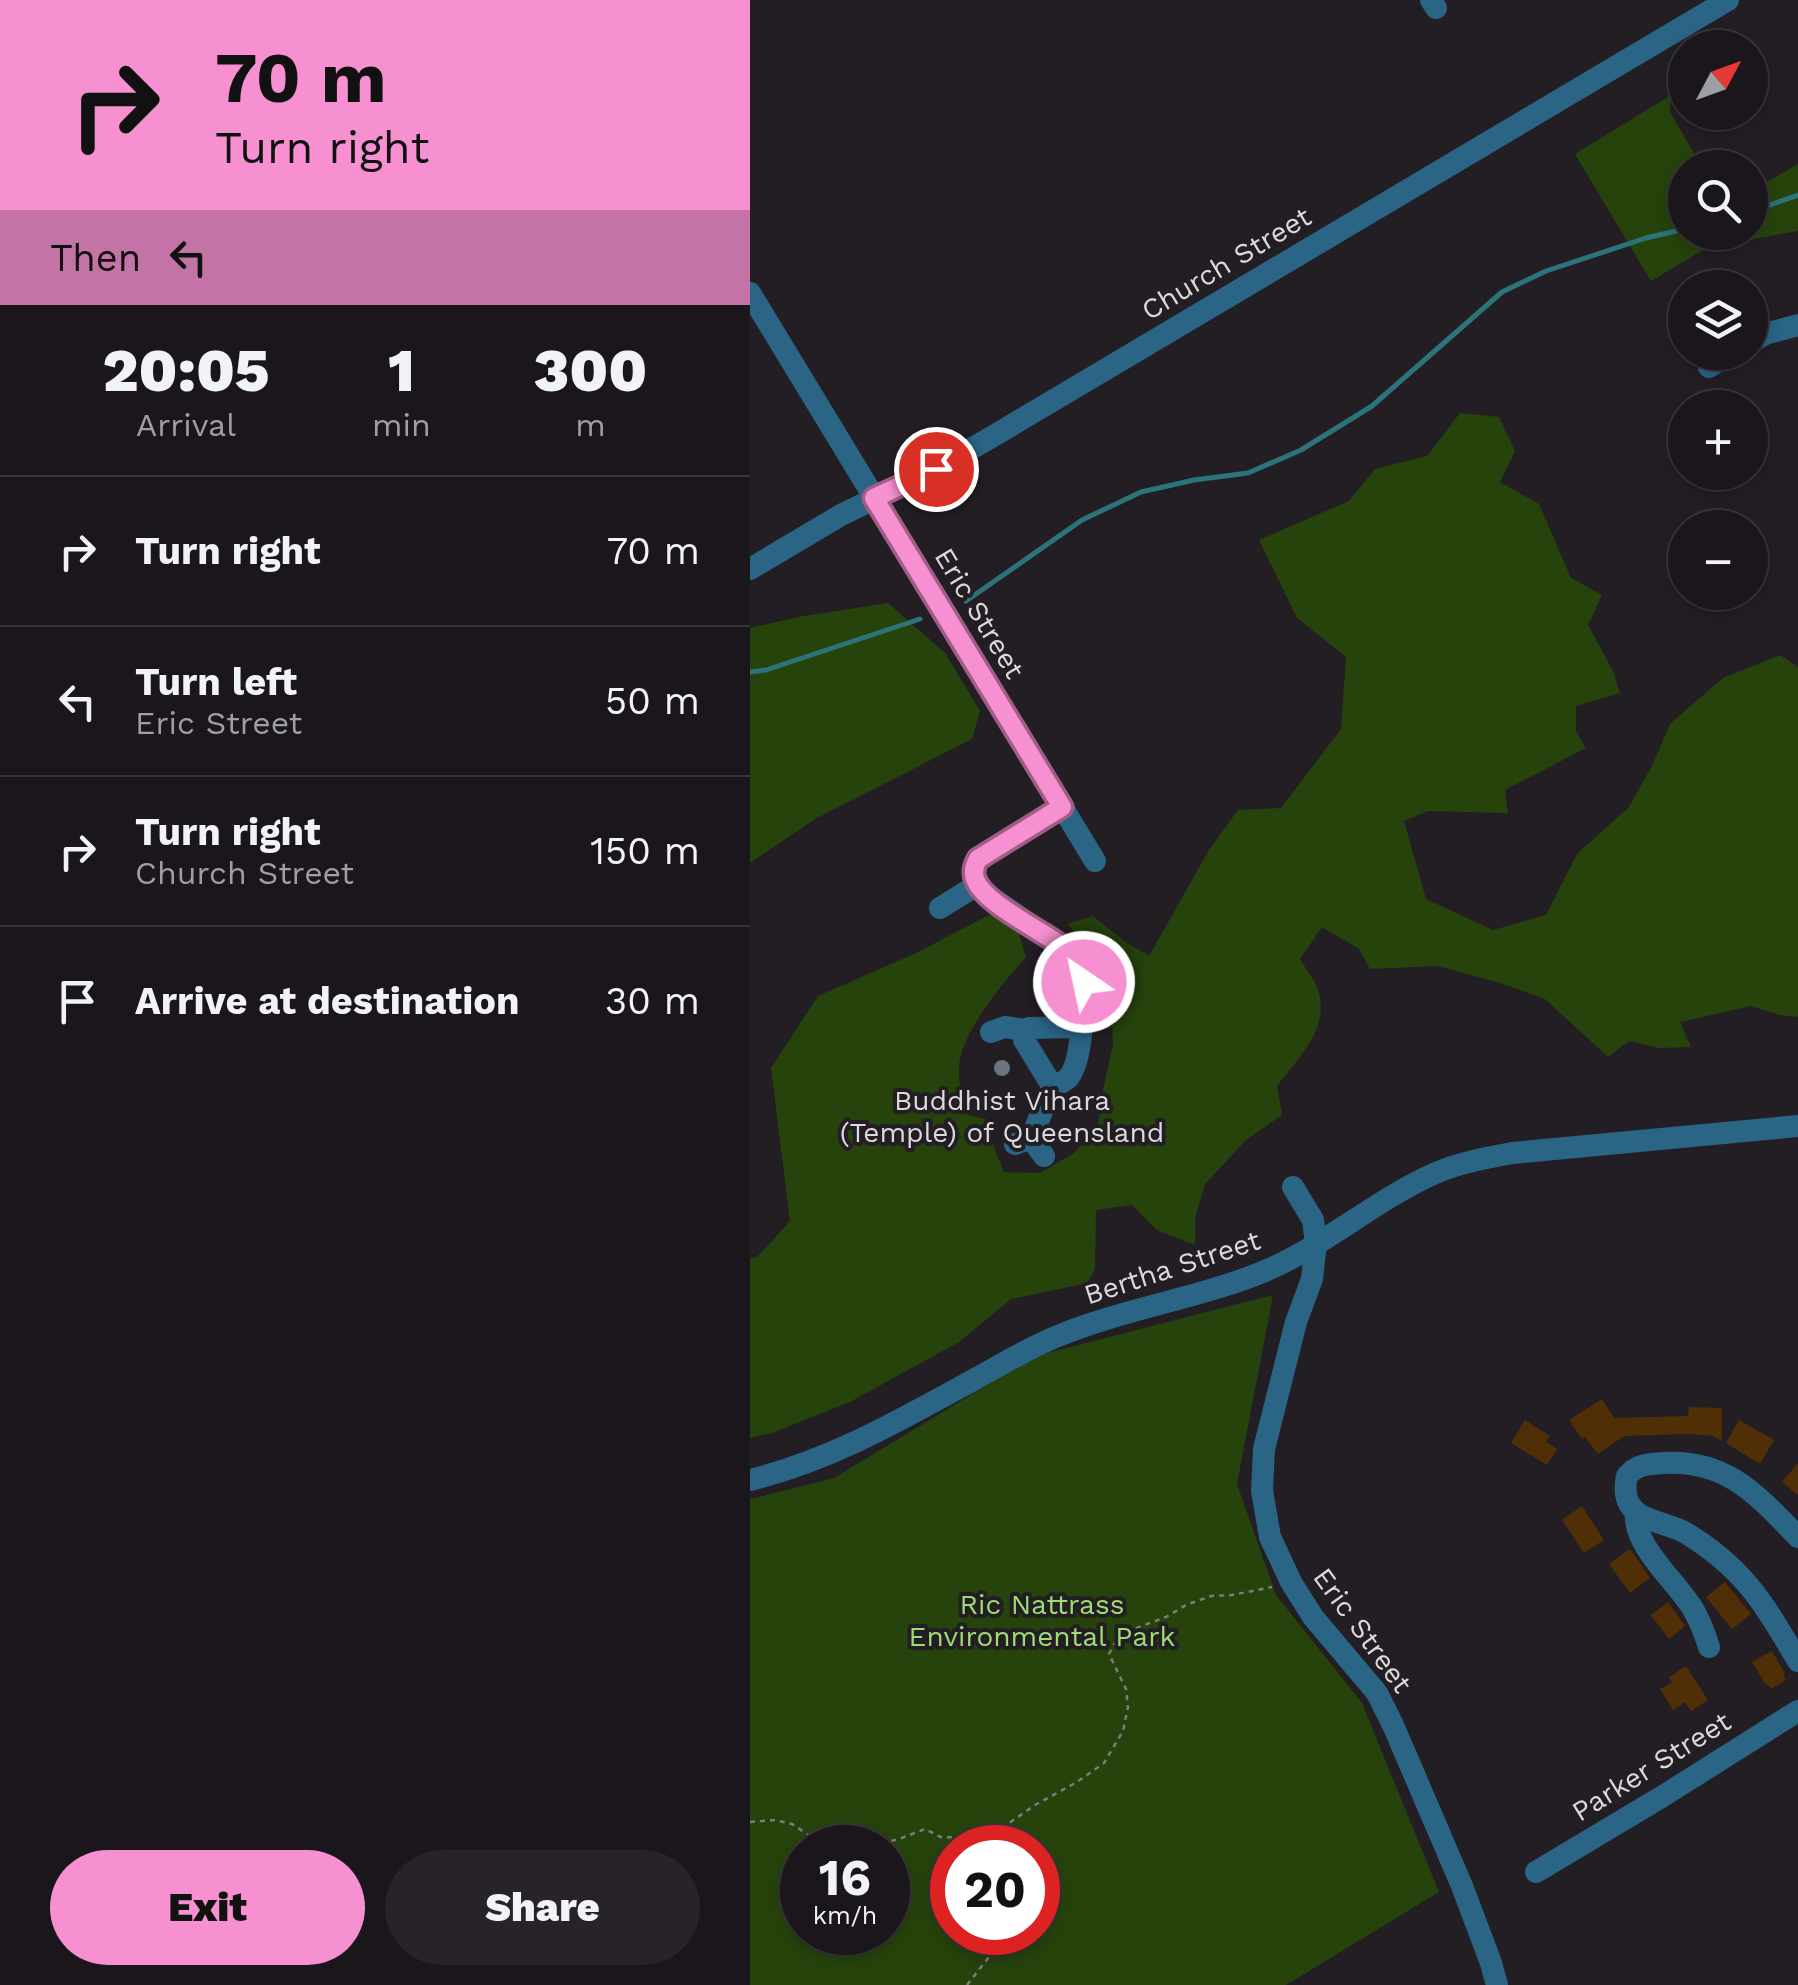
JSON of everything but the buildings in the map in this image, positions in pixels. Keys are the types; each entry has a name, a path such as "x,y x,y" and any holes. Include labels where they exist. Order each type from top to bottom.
{"street":[{"name":"Church Street","path":"750,569 990,438 1728,0"},
{"name":"Eric Street","path":"750,294 1096,861"},
{"path":"1768,334 1796,329"},
{"path":"1052,1085 1066,1080 1073,1070 1080,1042 1084,982 1078,962 1072,953 996,903 977,885 974,870 978,859 1062,807"},
{"path":"940,908 977,885"},
{"path":"991,1032 1005,1027 1068,1028 1082,1012"},
{"path":"1025,1030 1024,1040 1052,1085"},
{"path":"1030,1146 1052,1085"},
{"name":"Bertha Street","path":"750,1480 818,1460 861,1440 1056,1336 1277,1266 1439,1172 1512,1153 1798,1126"},
{"path":"1293,1187 1313,1220 1316,1243"},
{"name":"Eric Street","path":"1316,1243 1312,1279 1296,1322 1264,1450 1262,1491 1270,1537 1290,1582 1313,1618 1377,1694 1385,1709 1462,1886 1497,1985"},
{"path":"1798,1537 1742,1483 1726,1474 1692,1464 1656,1464 1638,1466 1628,1476 1626,1493 1636,1512 1682,1531 1728,1562 1760,1597 1798,1661"},
{"path":"1636,1512 1641,1539 1692,1608 1709,1646"},
{"name":"Parker Street","path":"1536,1872 1798,1710"}],"path":[{"path":"1007,1825 1104,1762 1123,1731 1128,1707 1126,1690 1109,1654 1120,1634 1211,1596 1290,1582"},
{"path":"750,1822 775,1820 794,1825"},
{"path":"966,1985 990,1955"}],"green space":[{"path":"1668,97 1668,130 1680,130 1692,150 1668,150 1668,250 1703,250 1651,281 1575,154"},
{"path":"1798,164 1798,231 1768,236 1768,182"},
{"path":"1460,413 1499,417 1515,451 1500,482 1539,504 1571,578 1602,595 1588,625 1613,671 1620,693 1576,706 1576,731 1586,748 1505,790 1508,813 1428,811 1404,821 1426,899 1493,930 1546,915 1577,854 1629,807 1670,724 1723,678 1780,655 1798,667 1798,1017 1750,1006 1680,1022 1691,1047 1659,1048 1629,1041 1608,1057 1545,999 1438,966 1370,969 1359,949 1322,927 1300,959 1317,987 1317,1028 1277,1086 1282,1115 1246,1140 1205,1184 1195,1218 1195,1245 1157,1230 1132,1205 1096,1210 1095,1268 1088,1283 1011,1299 959,1342 850,1402 750,1438 750,1259 758,1256 790,1221 771,1068 818,996 916,953 991,914 1019,933 1026,957 985,1008 967,1038 959,1072 965,1114 989,1120 993,1145 1004,1172 1040,1173 1074,1153 1098,1127 1113,1044 1110,988 1068,924 1093,916 1149,956 1209,850 1238,810 1281,808 1341,729 1346,657 1297,618 1259,540 1349,501 1375,469 1427,456"},
{"path":"888,603 945,653 980,711 972,739 815,819 750,863 750,628"},
{"name":"Ric Nattrass Environmental Park","path":"1273,1295 1237,1484 1276,1595 1362,1703 1439,1892 1286,1985 750,1985 750,1499 834,1478 1035,1356"}],"waterway":[{"path":"1768,206 1798,195"},
{"path":"966,601 1082,520 1141,492 1248,473 1301,450 1372,406 1502,292 1546,271 1668,233"},
{"path":"750,672 920,619"}],"place":[{"name":"Buddhist Vihara (Temple) of Queensland","path":"1002,1068"}],"route":[{"path":"936,469 874,498 1062,807 978,859 975,879 996,903 1072,953 1084,982"}]}
